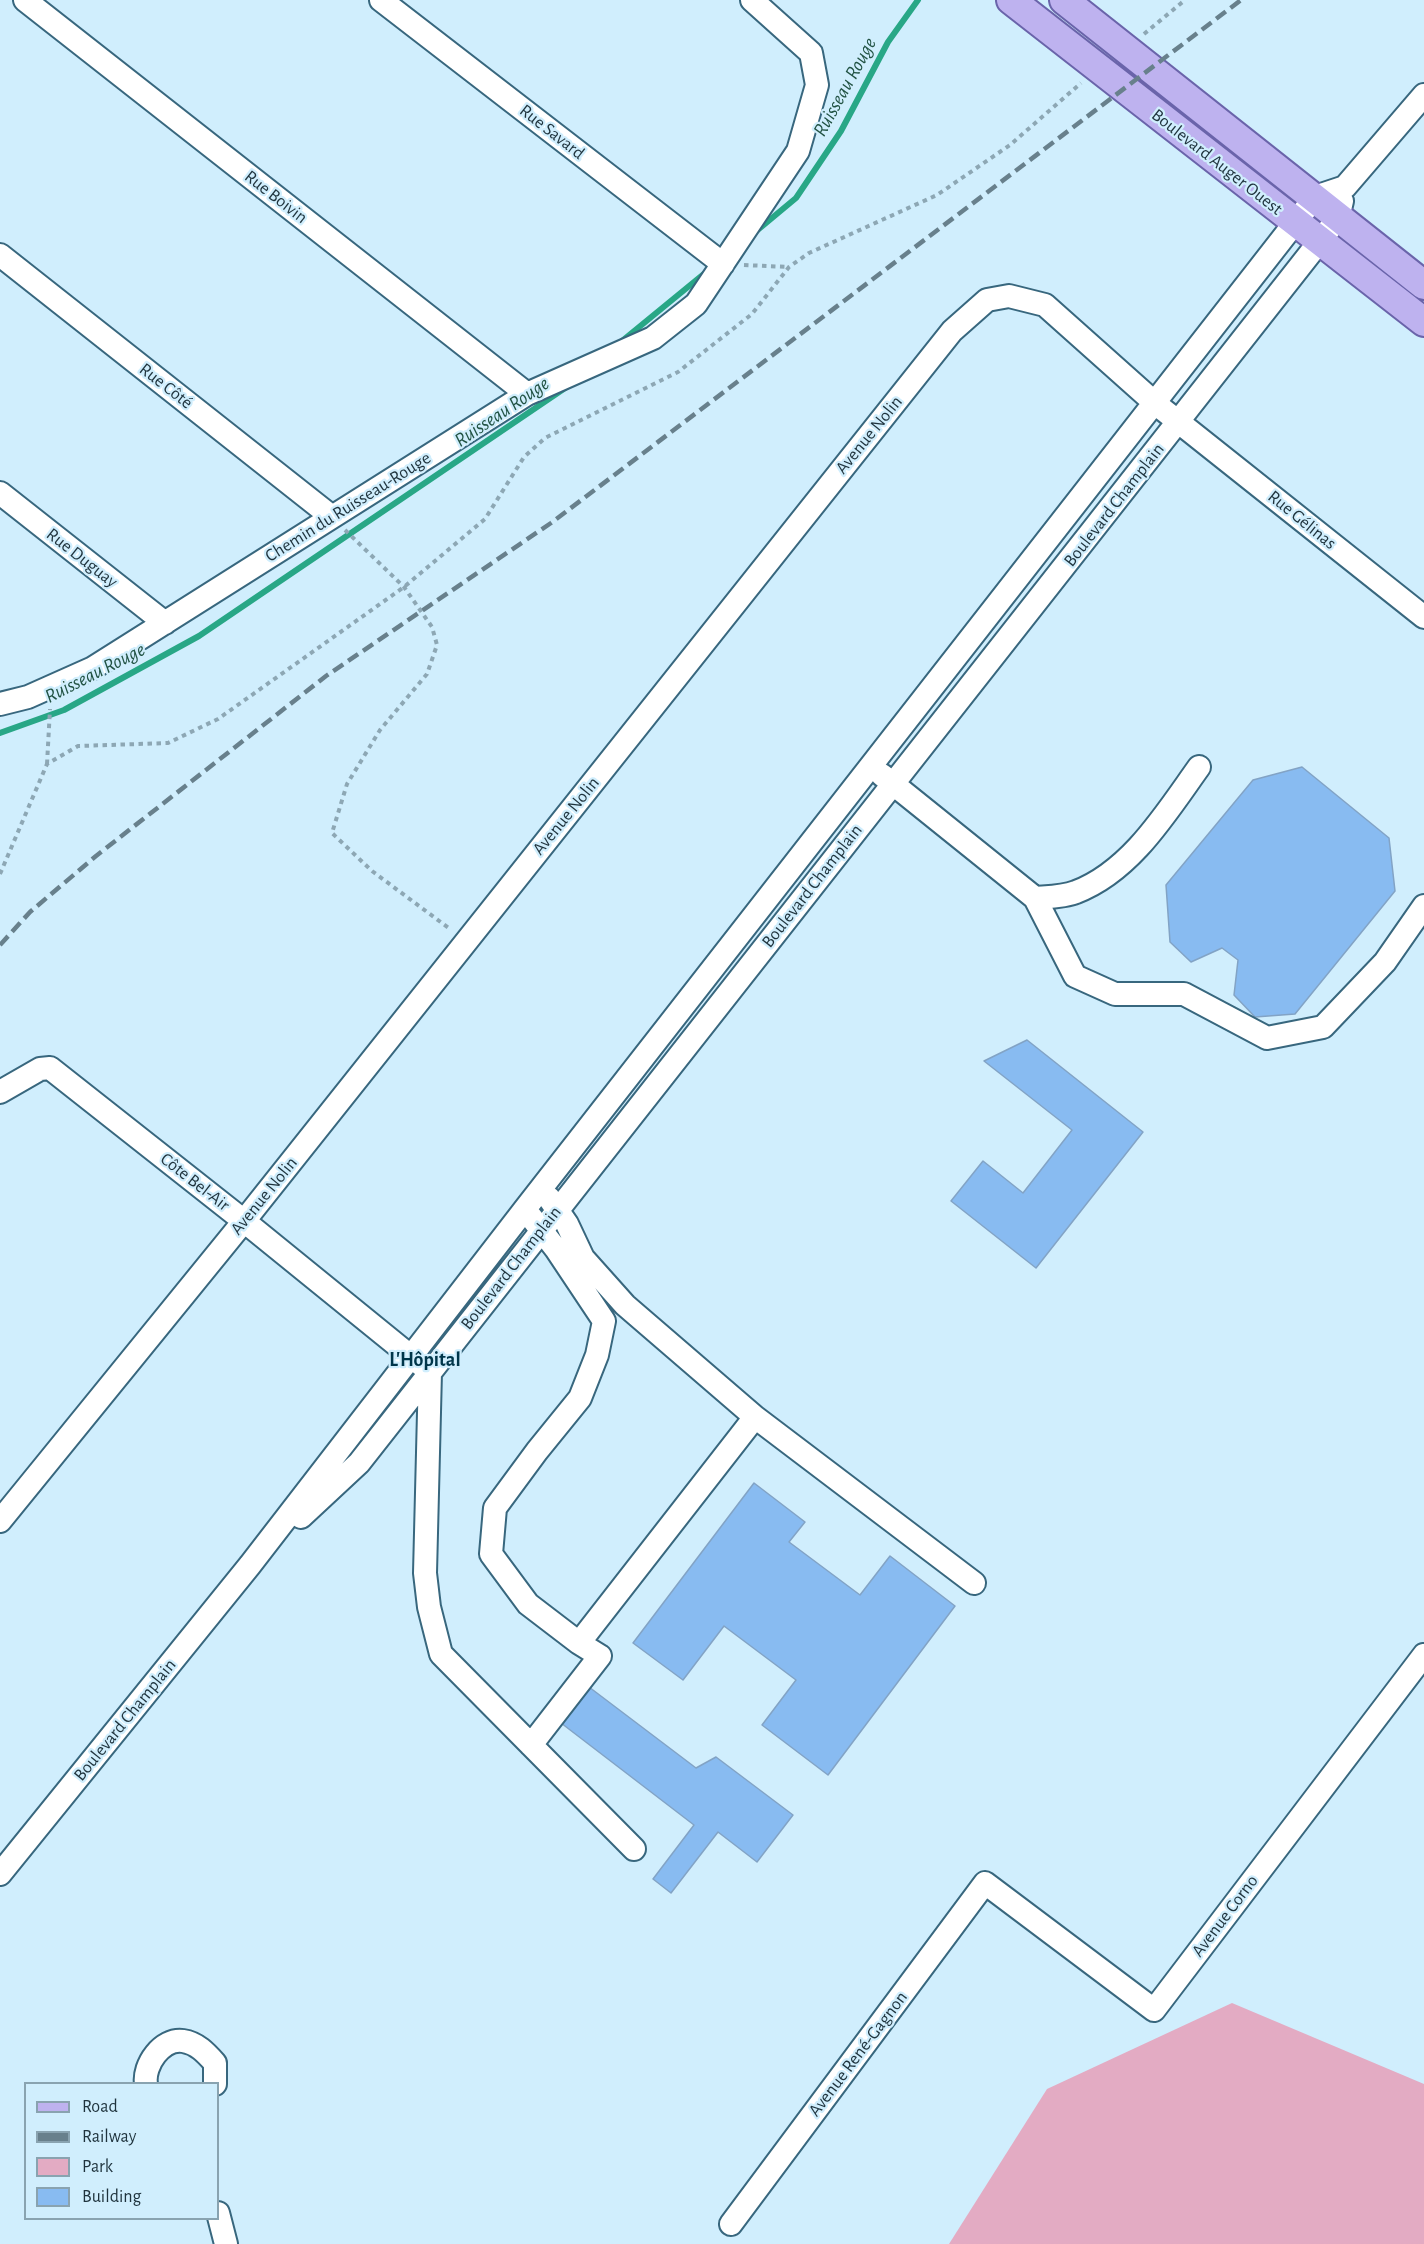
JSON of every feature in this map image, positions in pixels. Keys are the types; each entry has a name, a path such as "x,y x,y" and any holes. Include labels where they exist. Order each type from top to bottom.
{"main road":[{"name":"Boulevard Auger Ouest","path":"1011,0 1424,322"},
{"name":"Boulevard Auger Ouest","path":"1064,0 1424,285"}],"street":[{"name":"Rue Boivin","path":"25,0 527,394"},
{"name":"Rue Savard","path":"381,0 723,264"},
{"name":"Chemin du Ruisseau-Rouge","path":"0,704 28,697 93,668 527,394 653,338 696,304 798,151 817,85 811,53 752,0"},
{"name":"Boulevard Champlain","path":"250,1565 359,1463 541,1228 1180,422 1338,218 1345,187 1424,95"},
{"path":"1315,197 1345,187"},
{"name":"Boulevard Champlain","path":"0,1874 250,1565 541,1188 1156,404 1315,197"},
{"name":"Rue Côté","path":"0,255 332,517"},
{"name":"Avenue Nolin","path":"0,1521 244,1221 952,331 987,300 1009,296 1045,305 1156,404 1180,422"},
{"name":"Rue Gélinas","path":"1180,422 1424,617"},
{"name":"Rue Duguay","path":"0,493 165,623"},
{"path":"871,767 1035,898 1075,976 1115,994 1184,994 1267,1038 1323,1027 1385,962 1424,906"},
{"path":"1035,898 1075,892 1113,871 1158,824 1199,767"},
{"name":"Côte Bel-Air","path":"0,1092 40,1069 50,1068 430,1372"},
{"path":"541,1188 558,1207 583,1258 625,1305 755,1417 974,1583"},
{"path":"525,1209 541,1228 604,1321 597,1355 580,1398 495,1508 491,1554 528,1604 600,1656 531,1745"},
{"path":"430,1372 425,1573 429,1607 441,1654 634,1849"},
{"path":"579,1643 755,1417"},
{"name":"Avenue Corno","path":"985,1883 1154,2010 1424,1655"},
{"name":"Avenue René-Gagnon","path":"731,2224 985,1883"},
{"path":"146,2082 152,2058 165,2045 182,2040 201,2048 215,2063 215,2082"},
{"path":"219,2217 226,2244"}],"path":[{"path":"1126,48 1185,0"},
{"path":"46,765 78,746 168,744 218,719 404,587 485,519 524,457 545,438 678,372 752,314 789,267 809,253 937,195 1010,145 1098,69"},
{"path":"723,264 789,267"},
{"path":"332,517 404,587 432,627 437,645 427,674 380,730 347,784 332,833 372,871 466,942"},
{"path":"0,874 46,765 51,687"}],"green space":[{"path":"1232,2003 1424,2084 1424,2244 949,2244 1047,2089"}],"building":[{"path":"1302,767 1389,838 1395,891 1295,1014 1255,1017 1234,995 1238,960 1222,948 1191,962 1170,942 1166,885 1253,780"},
{"path":"1027,1040 1143,1132 1036,1268 951,1201 983,1161 1023,1193 1072,1130 984,1061"},
{"path":"754,1483 805,1522 789,1542 860,1595 890,1556 955,1606 828,1775 762,1725 796,1680 724,1626 683,1680 633,1643"},
{"path":"589,1687 696,1768 716,1757 793,1815 757,1862 718,1832 671,1893 653,1879 694,1825 561,1723"}],"waterway":[{"name":"Ruisseau Rouge","path":"754,233 796,198 841,131 888,42 918,0"},
{"name":"Ruisseau Rouge","path":"622,341 705,273"},
{"name":"Ruisseau Rouge","path":"0,733 64,710 199,636 568,386"}],"railway":[{"path":"0,945 30,912 96,856 326,676 551,523 1241,0"}],"district":[{"name":"L'Hôpital","path":"425,1360"}]}
